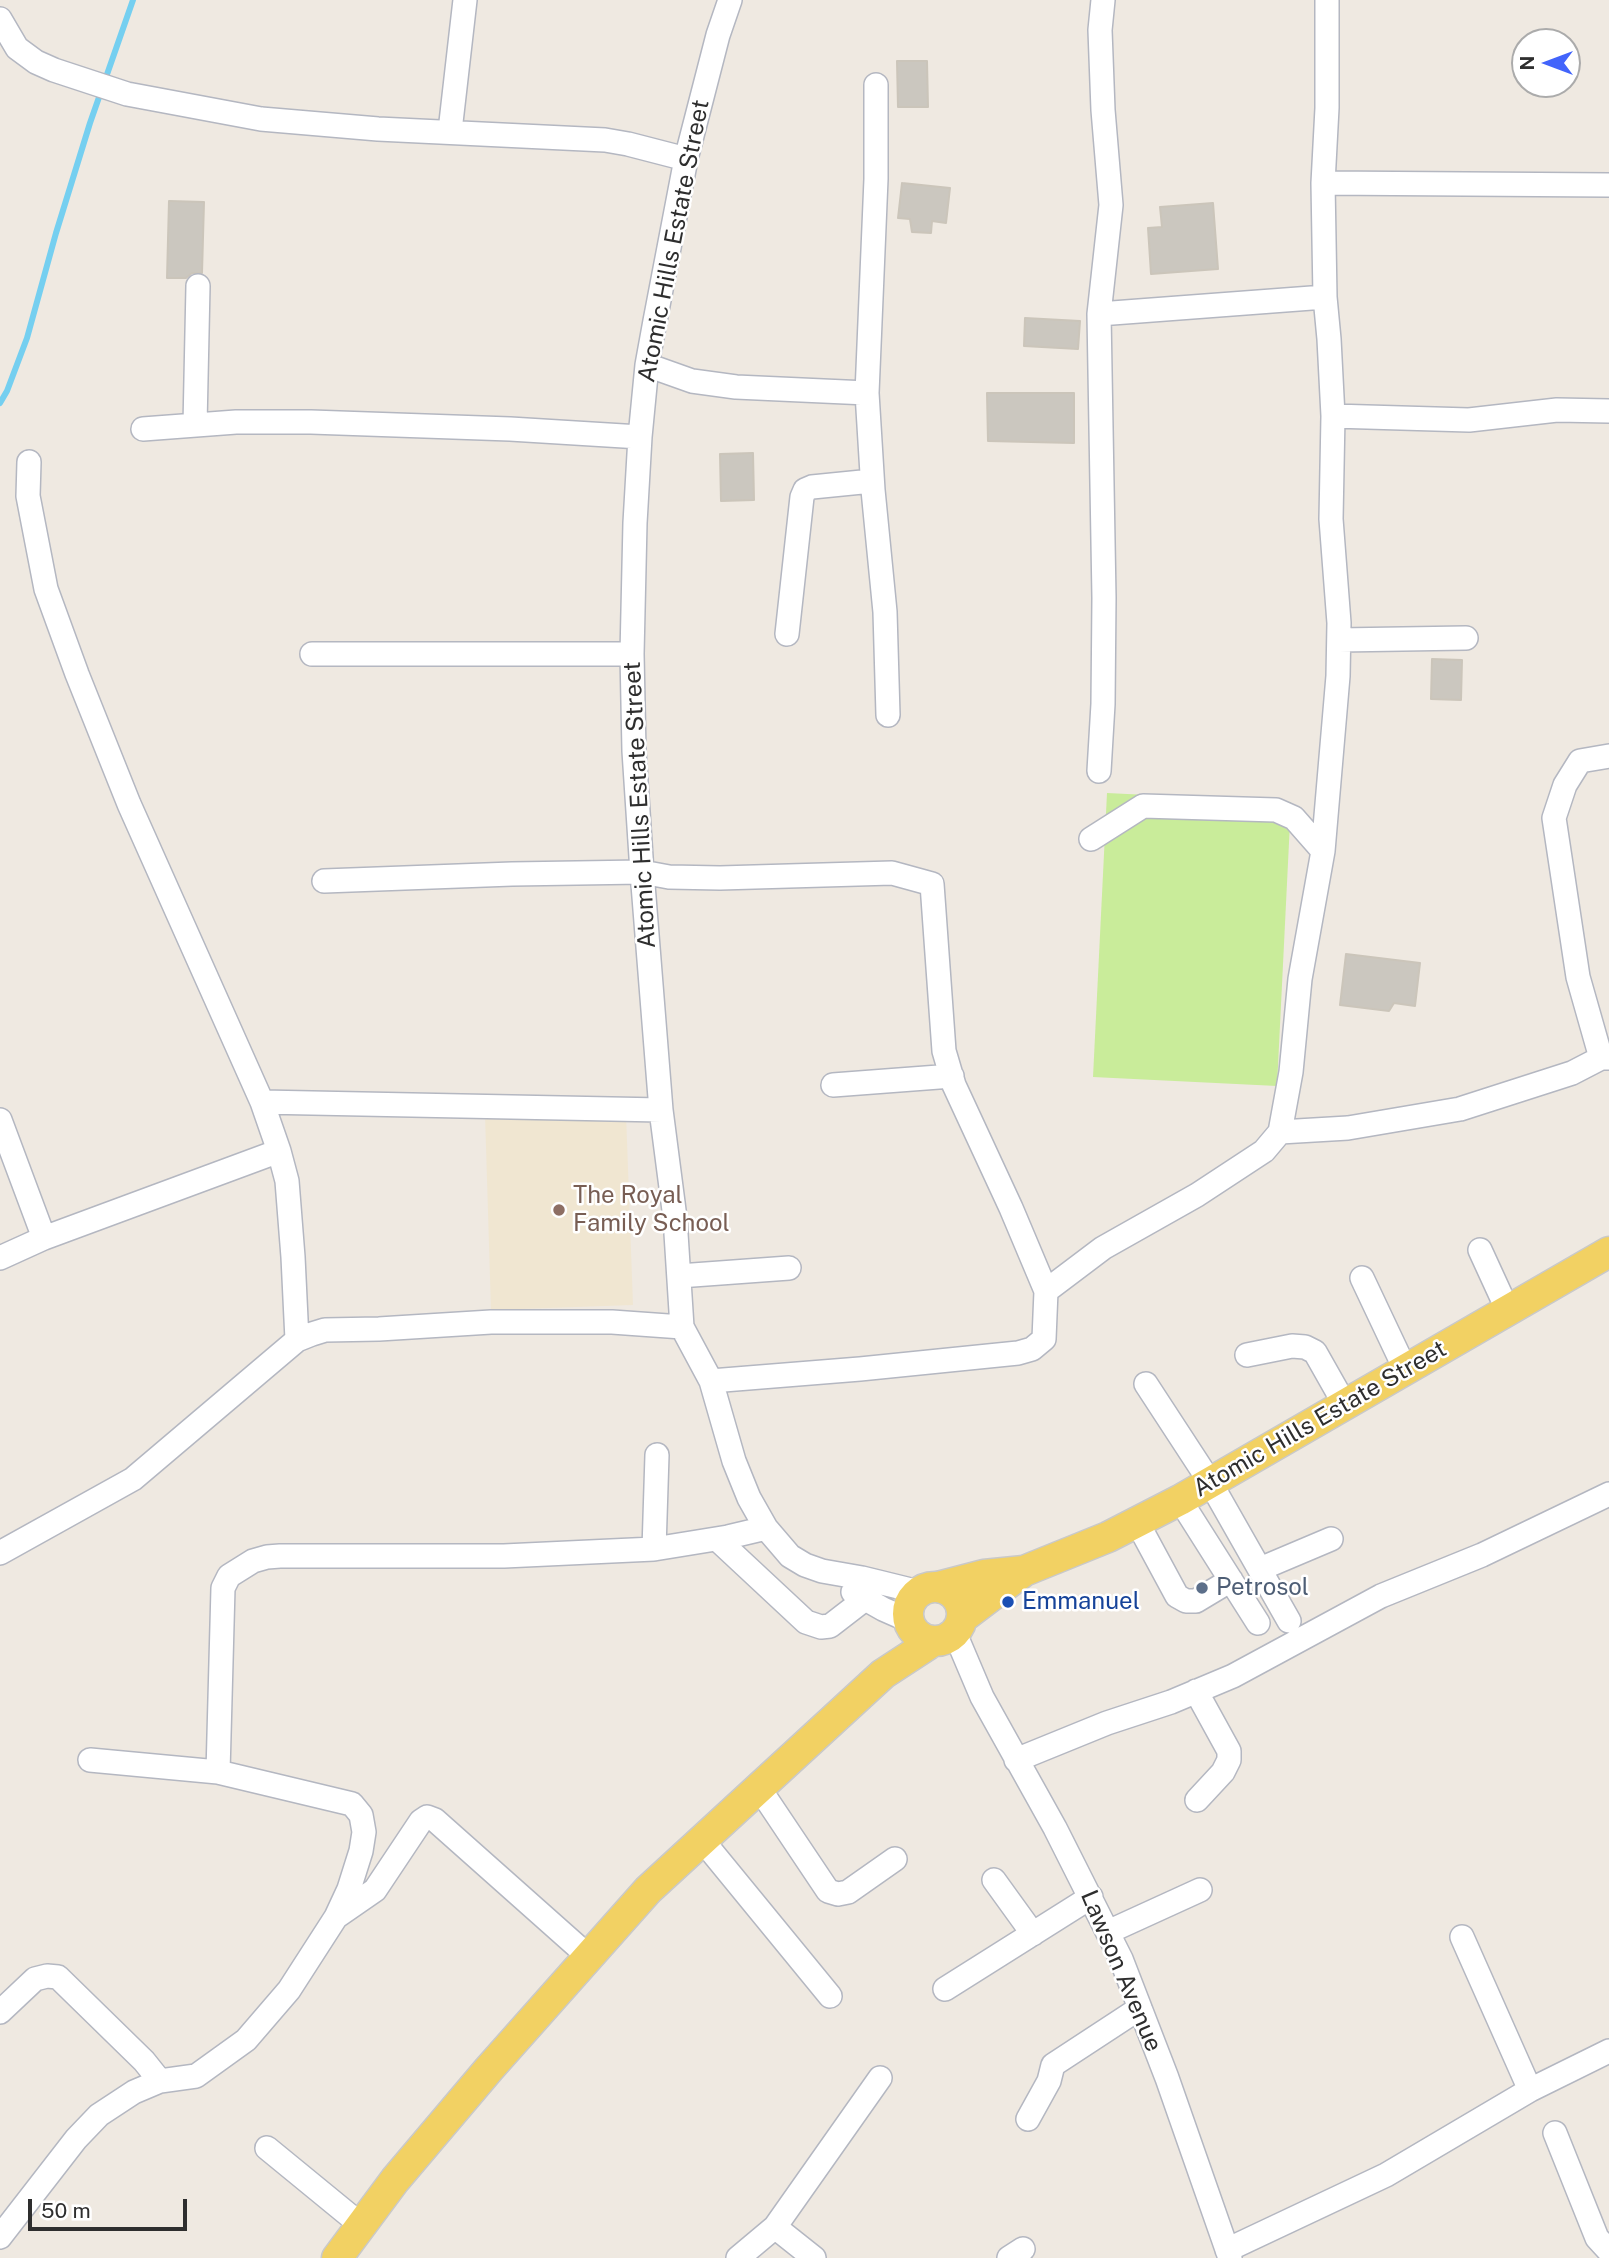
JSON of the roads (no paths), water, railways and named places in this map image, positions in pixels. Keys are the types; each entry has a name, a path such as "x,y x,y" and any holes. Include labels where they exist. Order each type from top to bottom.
{"main road":[{"name":"Atomic Hills Estate Street","path":"935,1631 1024,1571 1063,1557 1180,1500 1609,1252"},
{"name":"Atomic Hills Estate Street","path":"928,1590 984,1574 1024,1571"},
{"path":"337,2258 404,2170 588,1956 648,1891 883,1674 935,1631 959,1602 954,1595 928,1590 909,1605 935,1631"}],"street":[{"path":"450,131 465,0"},
{"name":"Atomic Hills Estate Street","path":"730,0 718,35 686,159 647,365 634,536 634,751 661,1110 675,1218 682,1327 711,1381 734,1461 749,1498 766,1528 790,1556 822,1571 928,1590"},
{"path":"1099,771 1104,598 1099,314 1111,205 1100,30 1103,0"},
{"path":"1046,1291 1102,1248 1197,1195 1264,1151 1280,1132 1291,1072 1300,979 1324,851 1339,640 1331,519 1333,416 1325,297 1323,183 1327,108 1327,0"},
{"path":"0,19 8,50 127,94 261,119 378,129 605,140 686,159"},
{"path":"876,85 876,179 867,393 872,481 886,612 888,715"},
{"path":"1323,183 1609,185"},
{"path":"195,425 198,286"},
{"path":"1099,314 1325,297"},
{"path":"647,365 692,381 736,387 867,393"},
{"path":"1333,416 1469,419 1557,410 1609,411"},
{"path":"143,429 311,422 640,437"},
{"path":"29,462 28,496 46,589 129,804 262,1102 279,1151 288,1194 297,1340"},
{"path":"788,634 802,497 805,491 812,486 872,481"},
{"path":"1339,640 1466,638"},
{"path":"312,654 632,654"},
{"path":"1280,1132 1348,1128 1460,1109 1572,1073 1605,1058 1578,977 1554,818 1565,785 1580,761 1609,756"},
{"path":"1091,839 1143,806 1276,810 1293,818 1324,851"},
{"path":"324,881 642,872 669,877 720,878 892,873 932,884 944,1051 952,1076 1046,1291 1044,1339 1025,1351 860,1369 711,1381"},
{"path":"833,1085 952,1076"},
{"path":"262,1102 661,1110"},
{"path":"0,1120 44,1238"},
{"path":"0,1258 44,1238 279,1151"},
{"path":"1480,1250 1508,1311"},
{"path":"679,1276 789,1268"},
{"path":"1362,1278 1405,1369"},
{"path":"0,1553 133,1479 297,1340 326,1330 491,1322 612,1322 682,1327"},
{"path":"1247,1355 1292,1346 1306,1347 1315,1352 1345,1405"},
{"path":"1146,1384 1210,1482 1289,1621"},
{"path":"654,1549 657,1455"},
{"path":"1016,1760 1233,1676 1381,1596 1482,1555 1609,1494"},
{"path":"1180,1500 1258,1623"},
{"path":"1137,1522 1177,1596 1186,1601 1196,1601 1231,1580"},
{"path":"218,1772 221,1600 229,1576 241,1567 267,1557 280,1556 505,1556 654,1549 766,1528"},
{"path":"717,1539 806,1622 821,1628 830,1626 865,1599"},
{"path":"1260,1569 1331,1539"},
{"path":"770,1588 790,1556"},
{"name":"Atomic Hills Estate Street","path":"822,1571 865,1599 935,1631"},
{"name":"Lawson Avenue","path":"935,1631 982,1697 1091,1897 1121,1959 1228,2254"},
{"path":"1196,1691 1229,1751 1229,1760 1223,1772 1197,1800"},
{"path":"0,2237 76,2139 99,2115 134,2092 160,2081 196,2076 246,2040 289,1990 336,1917 357,1869 364,1832 361,1815 352,1804 218,1772 90,1759"},
{"path":"759,1788 828,1891 838,1894 848,1892 895,1859"},
{"path":"336,1917 375,1890 421,1821 427,1817 435,1820 588,1956"},
{"path":"702,1841 830,1996"},
{"path":"994,1880 1033,1934"},
{"path":"1108,1932 1200,1890"},
{"path":"945,1989 1091,1897"},
{"path":"1462,1937 1530,2090"},
{"path":"0,2012 35,1979 58,1977 144,2061 160,2081"},
{"path":"1028,2119 1049,2081 1053,2064 1140,2008"},
{"path":"1228,2254 1386,2175 1530,2090 1609,2051"},
{"path":"738,2258 775,2227 880,2078"},
{"path":"1555,2133 1597,2238 1609,2251"},
{"path":"267,2148 361,2225"},
{"path":"775,2227 814,2258"}],"waterway":[{"path":"0,403 27,338 90,123 133,0"}],"place":[{"name":"The Royal Family School","path":"559,1210"},
{"name":"Petrosol","path":"1202,1588"},
{"name":"Emmanuel","path":"1008,1602"}]}
